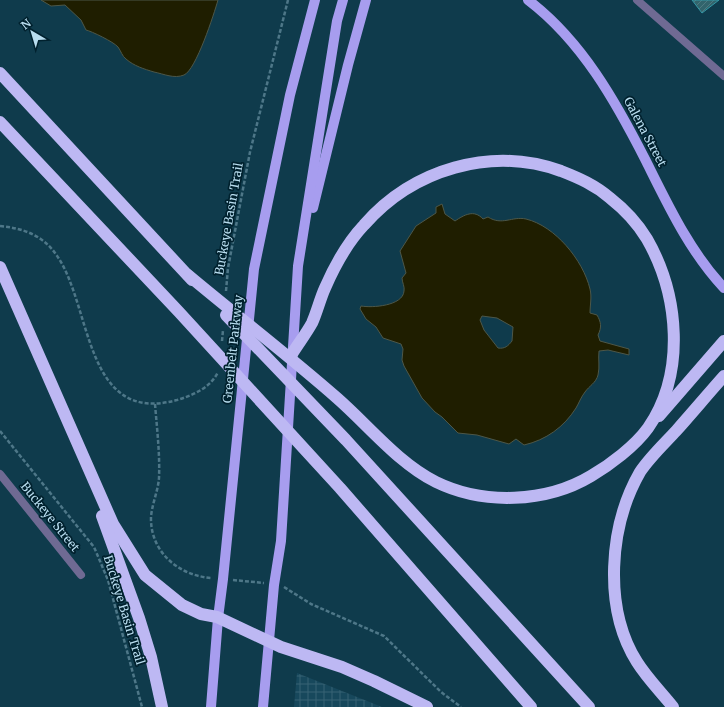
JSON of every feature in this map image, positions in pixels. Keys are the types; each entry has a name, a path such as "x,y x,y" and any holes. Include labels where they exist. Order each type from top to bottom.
{"highway":[{"path":"0,73 188,275 346,440 589,707"},
{"path":"0,122 180,312 340,488 532,707"},
{"path":"292,354 311,324 328,282 349,244 364,224 399,193 429,176 455,167 478,162 503,161 529,163 551,168 587,181 609,196 628,215 646,237 660,265 668,288 672,310 674,336 673,357 666,392 657,413 646,430"},
{"path":"0,267 71,432 113,524 144,575 182,605 201,614 218,618 269,642 342,667 427,707"},
{"path":"188,275 336,397 400,456 418,470 436,482 459,490 484,496 509,498 530,497 563,490 583,481 606,467 646,430 724,341"},
{"path":"673,707 636,662 620,627 613,570 616,547 622,517 640,472 652,456 724,376"},
{"path":"71,432 139,618 151,657 162,707"}],"main road":[{"name":"Greenbelt Parkway","path":"211,707 218,618 224,579 254,269 290,95 315,0"},
{"path":"263,707 274,585 281,541 298,266 337,21 343,0"},
{"path":"298,266 348,65 366,0"},
{"name":"Galena Street","path":"528,0 561,30 583,56 604,86 646,161 671,212 692,246 724,288"}],"street":[{"path":"637,0 724,76"},
{"name":"Buckeye Street","path":"0,474 81,575"}],"path":[{"name":"Buckeye Basin Trail","path":"226,298 228,268 250,152 288,0"},
{"path":"0,226 26,231 42,240 55,253 65,270 100,368 112,386 126,398 141,403 155,404 180,399 199,391 214,382 219,364"},
{"path":"222,343 223,328"},
{"path":"155,404 159,480 152,530 157,545 165,556 186,572 200,577 254,581 287,588 311,604 368,627 384,636 441,692 461,707"},
{"name":"Buckeye Basin Trail","path":"0,431 94,546 108,580 142,707"}],"shaded area":[{"path":"41,0 218,0 204,41 189,71 180,76 169,76 132,64 125,58 116,45 93,32 86,30 81,20 65,5 51,6"},
{"path":"442,204 445,214 455,221 465,215 476,214 483,219 488,217 498,221 521,218 526,219 547,229 566,246 581,267 591,292 590,313 597,315 600,322 598,335 600,341 629,349 629,355 608,350 599,351 599,372 596,380 584,394 566,421 554,432 540,440 524,445 516,439 509,444 477,435 458,433 422,398 404,366 402,360 403,349 401,344 383,338 376,327 366,319 360,309 361,306 372,307 393,303 402,296 404,289 402,278 406,273 400,251 416,226 436,213 436,207","holes":["482,316 497,318 513,327 512,341 504,348 498,348 484,330 480,320"]},
{"path":"297,673 382,707 294,707"}],"building":[{"path":"692,0 719,0 702,13"}]}
